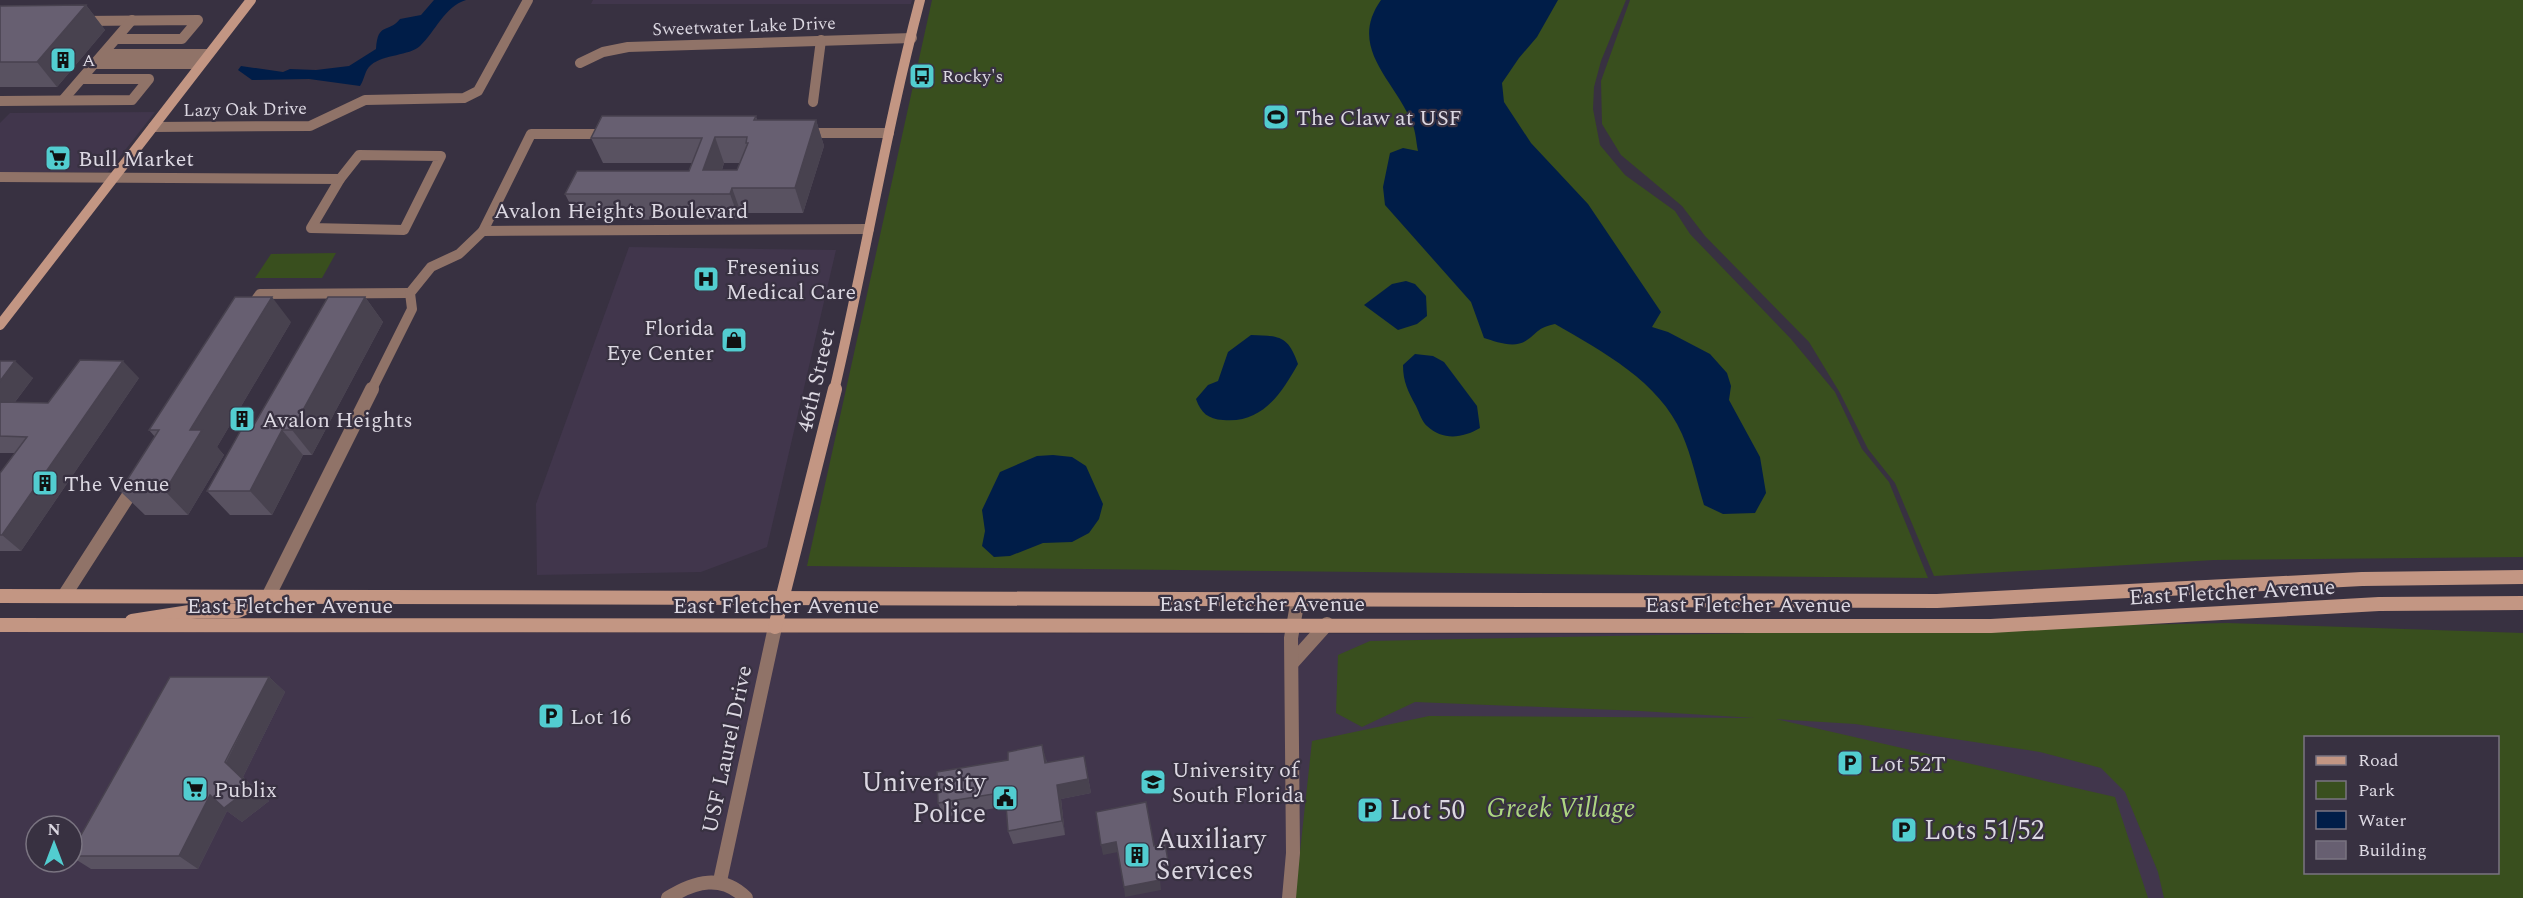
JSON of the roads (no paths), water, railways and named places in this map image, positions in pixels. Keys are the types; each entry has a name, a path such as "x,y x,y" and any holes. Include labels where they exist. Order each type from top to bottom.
{"main road":[{"path":"0,325 251,0"},
{"name":"46th Street","path":"775,627 831,407 900,76 912,39 920,0"},
{"name":"East Fletcher Avenue","path":"0,596 1937,601 2362,579 2523,577"},
{"path":"104,626 196,611 238,611 268,597"},
{"name":"East Fletcher Avenue","path":"0,625 1991,626 2379,604 2523,603"}],"street":[{"name":"Lazy Oak Drive","path":"153,127 310,126 365,100 464,98 478,91 528,0"},
{"path":"63,100 132,20"},
{"path":"66,21 198,20 182,39 117,39"},
{"name":"Sweetwater Lake Drive","path":"580,63 603,52 628,47 912,39"},
{"path":"813,102 821,40"},
{"path":"104,54 208,54"},
{"path":"96,64 200,64"},
{"path":"0,101 132,100 149,80 82,80"},
{"path":"793,133 889,133"},
{"path":"483,231 531,134 621,134"},
{"path":"359,155 441,156 404,230 311,228 340,179 359,155"},
{"path":"0,177 340,179"},
{"name":"Avalon Heights Boulevard","path":"410,293 431,267 459,254 483,231 869,229"},
{"path":"241,323 260,294 410,293 412,309 268,597"},
{"path":"64,596 146,469"},
{"path":"1289,898 1293,853 1291,638 1298,599"},
{"path":"1292,663 1327,624"},
{"name":"USF Laurel Drive","path":"720,881 775,627"},
{"path":"668,898 685,887 703,881 720,881 735,887 746,898"}],"water":[{"path":"434,0 466,0 458,3 446,14 420,46 410,52 376,61 371,65 360,86 309,79 252,80 238,70 241,66 283,72 290,69 316,70 349,66 376,49 381,31 400,19 421,15"},
{"path":"1381,0 1558,0 1537,37 1502,83 1504,102 1531,143 1588,204 1661,312 1652,327 1668,332 1710,354 1727,373 1731,386 1729,400 1760,457 1766,493 1755,513 1723,514 1704,505 1686,443 1672,415 1644,383 1610,357 1555,324 1542,328 1527,340 1517,344 1506,344 1484,338 1471,302 1385,205 1383,187 1390,153 1403,148 1418,151 1412,123 1371,49 1369,33 1372,17"},
{"path":"1406,281 1415,284 1426,296 1427,316 1417,324 1398,330 1364,305 1392,284"},
{"path":"1251,335 1276,337 1286,342 1298,364 1277,396 1259,412 1237,420 1209,417 1200,408 1196,399 1208,385 1218,381 1228,352"},
{"path":"1415,354 1433,356 1444,362 1477,406 1480,428 1460,436 1446,436 1433,431 1425,424 1408,391 1404,376 1403,365"},
{"path":"1037,456 1072,457 1086,466 1103,504 1099,519 1089,533 1072,542 1043,543 1010,556 994,557 982,546 985,531 982,510 1000,472"}],"place":[{"name":"A","path":"63,60"},
{"name":"Rocky's","path":"922,76"},
{"name":"The Claw at USF","path":"1276,117"},
{"name":"Bull Market","path":"58,158"},
{"name":"Fresenius Medical Care","path":"706,279"},
{"name":"Florida Eye Center","path":"734,340"},
{"name":"Avalon Heights","path":"242,419"},
{"name":"The Venue","path":"45,483"},
{"name":"Lot 16","path":"551,716"},
{"name":"Lot 52T","path":"1850,763"},
{"name":"University of South Florida","path":"1153,782"},
{"name":"Publix","path":"195,789"},
{"name":"University Police","path":"1005,798"},
{"name":"Lot 50","path":"1370,810"},
{"name":"Lots 51/52","path":"1904,830"},
{"name":"Auxiliary Services","path":"1137,855"}],"park label":[{"name":"Greek Village","path":"1561,808"}]}
